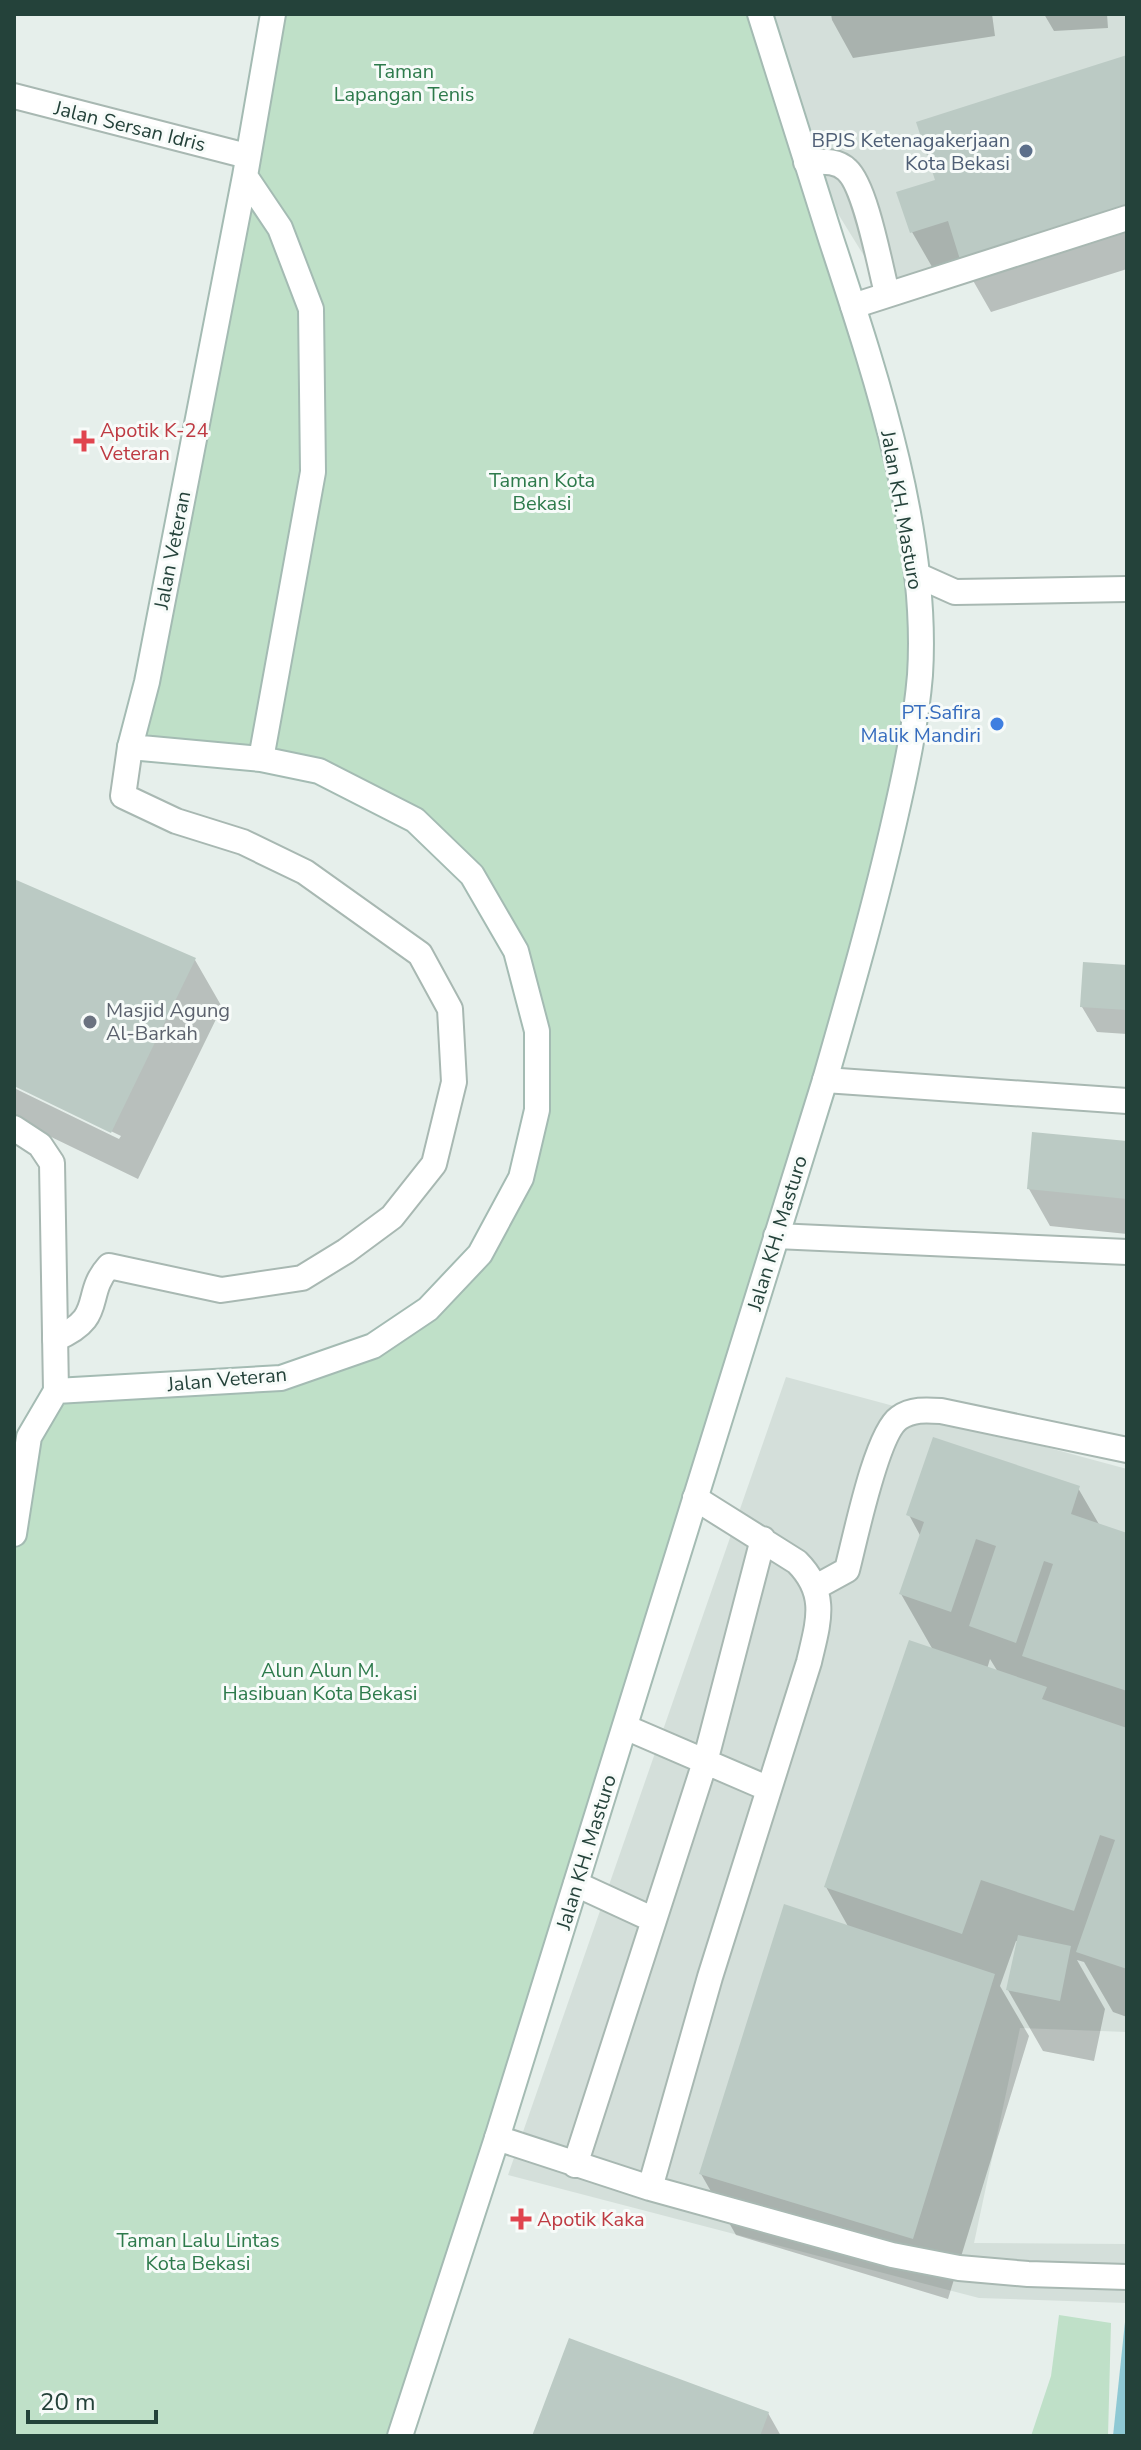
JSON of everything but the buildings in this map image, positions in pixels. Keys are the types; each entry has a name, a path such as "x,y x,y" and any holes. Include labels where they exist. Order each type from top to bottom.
{"street":[{"name":"Jalan Veteran","path":"56,1391 281,1378 373,1346 428,1309 480,1254 521,1178 537,1110 537,1031 516,951 472,875 415,820 319,771 261,759 130,747 147,682 273,14"},
{"name":"Jalan KH. Masturo","path":"400,2436 497,2138 825,1080 872,920 908,765 920,673 921,630 917,575 903,492 879,392 760,14"},
{"name":"Jalan Sersan Idris","path":"14,96 246,166"},
{"path":"806,162 838,164 853,176 864,203 887,293"},
{"path":"246,166 280,228 311,309 313,472 261,759"},
{"path":"853,306 1127,218"},
{"path":"917,575 955,592 1127,589"},
{"path":"55,1339 74,1331 89,1314 103,1273 109,1266 221,1290 302,1278 346,1251 392,1217 434,1164 454,1082 450,1009 420,954 305,872 243,842 176,821 123,796 130,747"},
{"path":"825,1080 1127,1101"},
{"path":"14,1128 40,1145 52,1163 56,1391 29,1437 14,1534"},
{"path":"776,1236 1127,1252"},
{"path":"816,1587 847,1570 882,1443 897,1419 918,1410 941,1411 1127,1450"},
{"path":"650,2188 710,1977 816,1633 819,1602 809,1574 797,1562 695,1498"},
{"path":"575,2165 705,1762 763,1539"},
{"path":"625,1727 769,1789"},
{"path":"576,1884 654,1920"},
{"path":"497,2138 650,2188 892,2255 959,2268 1127,2277"}],"shaded area":[{"path":"760,14 1127,14 1127,218 887,293 806,162"},
{"path":"786,1377 1127,1469 1127,2032 1020,2028 974,2243 1127,2244 1127,2303 979,2298 508,2175"}],"green space":[{"path":"273,14 760,14 853,306 921,630 877,898 400,2436 14,2436 14,1534 29,1437 56,1391 283,1377 373,1346 480,1253 537,1110 516,951 415,820 319,771 130,747"},
{"path":"1059,2315 1111,2323 1108,2436 1031,2436 1051,2376"}],"water":[{"path":"1127,2303 1127,2436 1113,2436"}],"place":[{"name":"BPJS Ketenagakerjaan Kota Bekasi","path":"1026,151"},
{"name":"Apotik K-24 Veteran","path":"84,441"},
{"name":"PT.Safira Malik Mandiri","path":"997,724"},
{"name":"Masjid Agung Al-Barkah","path":"90,1022"},
{"name":"Apotik Kaka","path":"521,2219"}],"park label":[{"name":"Taman Lapangan Tenis","path":"404,82"},
{"name":"Taman Kota Bekasi","path":"542,492"},
{"name":"Alun Alun M. Hasibuan Kota Bekasi","path":"320,1682"},
{"name":"Taman Lalu Lintas Kota Bekasi","path":"198,2252"}]}
